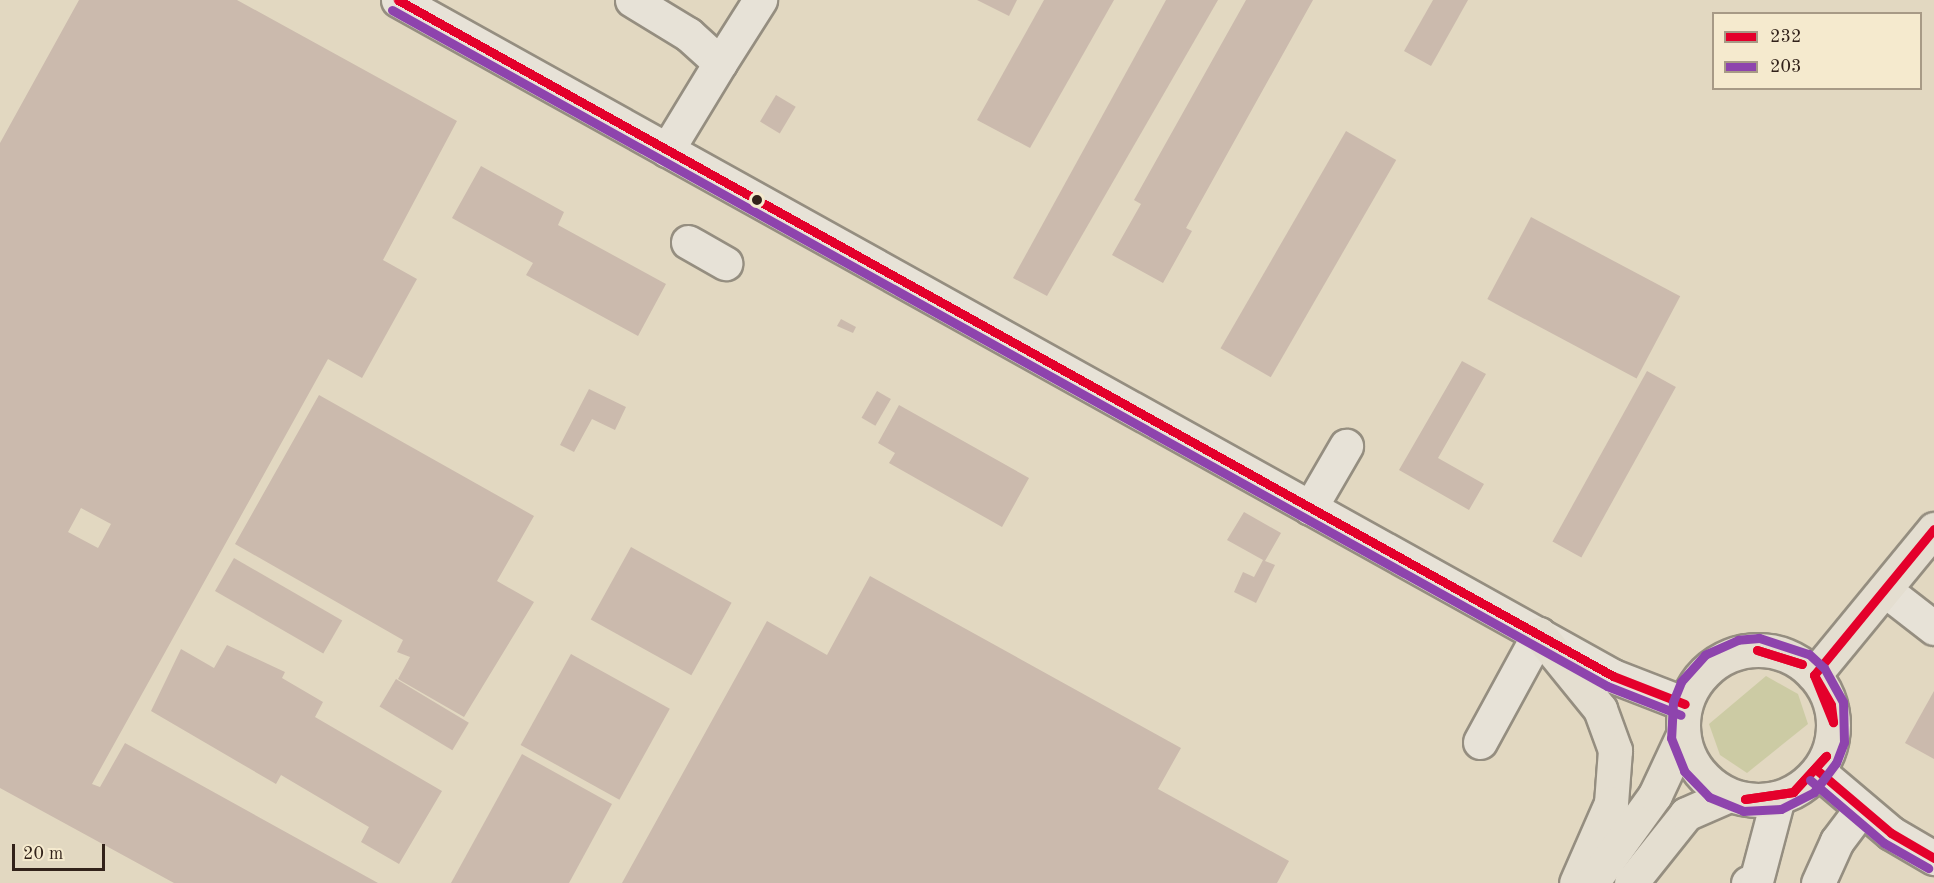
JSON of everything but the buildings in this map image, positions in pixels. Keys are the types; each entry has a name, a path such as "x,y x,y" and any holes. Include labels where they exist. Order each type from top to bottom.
{"main road":[{"path":"1814,675 1934,529"},
{"path":"1539,634 1600,709 1615,750 1611,803 1576,883"},
{"path":"1591,883 1655,795 1684,720 1712,665 1741,652 1788,656 1814,675 1833,722 1818,771 1778,798 1730,795 1686,814 1631,883"},
{"path":"1684,720 1694,765 1730,795"}],"street":[{"path":"398,0 1539,634 1684,720"},
{"path":"667,150 760,0"},
{"path":"642,2 688,34 720,63"},
{"path":"687,243 725,263"},
{"path":"1310,508 1346,446"},
{"path":"1885,590 1934,628"},
{"path":"1480,742 1539,634"},
{"path":"1818,771 1861,809 1934,858"},
{"path":"1752,882 1778,798"},
{"path":"1818,883 1837,841 1861,809"}],"green space":[{"path":"1766,676 1798,694 1808,724 1747,773 1720,755 1709,724"}],"transit line":[{"name":"232","path":"398,0 1613,676 1685,704"},
{"name":"203","path":"392,10 1607,686 1681,715"},
{"name":"232","path":"1814,675 1934,529"},
{"name":"203","path":"1808,654 1759,638 1738,640 1705,655 1681,682 1673,702 1671,738 1684,771 1709,797 1743,811 1781,809 1814,792 1836,763 1844,742 1843,702 1824,668 1809,654"},
{"name":"232","path":"1757,650 1802,664"},
{"name":"232","path":"1757,650 1802,664"},
{"name":"232","path":"1814,675 1831,705 1833,722"},
{"name":"232","path":"1814,675 1833,722"},
{"name":"232","path":"1793,792 1826,756"},
{"name":"232","path":"1793,792 1826,756"},
{"name":"232","path":"1818,771 1891,833 1934,858"},
{"name":"203","path":"1810,780 1884,843 1928,868"},
{"name":"232","path":"1745,799 1793,792"},
{"name":"232","path":"1745,799 1793,792"}]}
